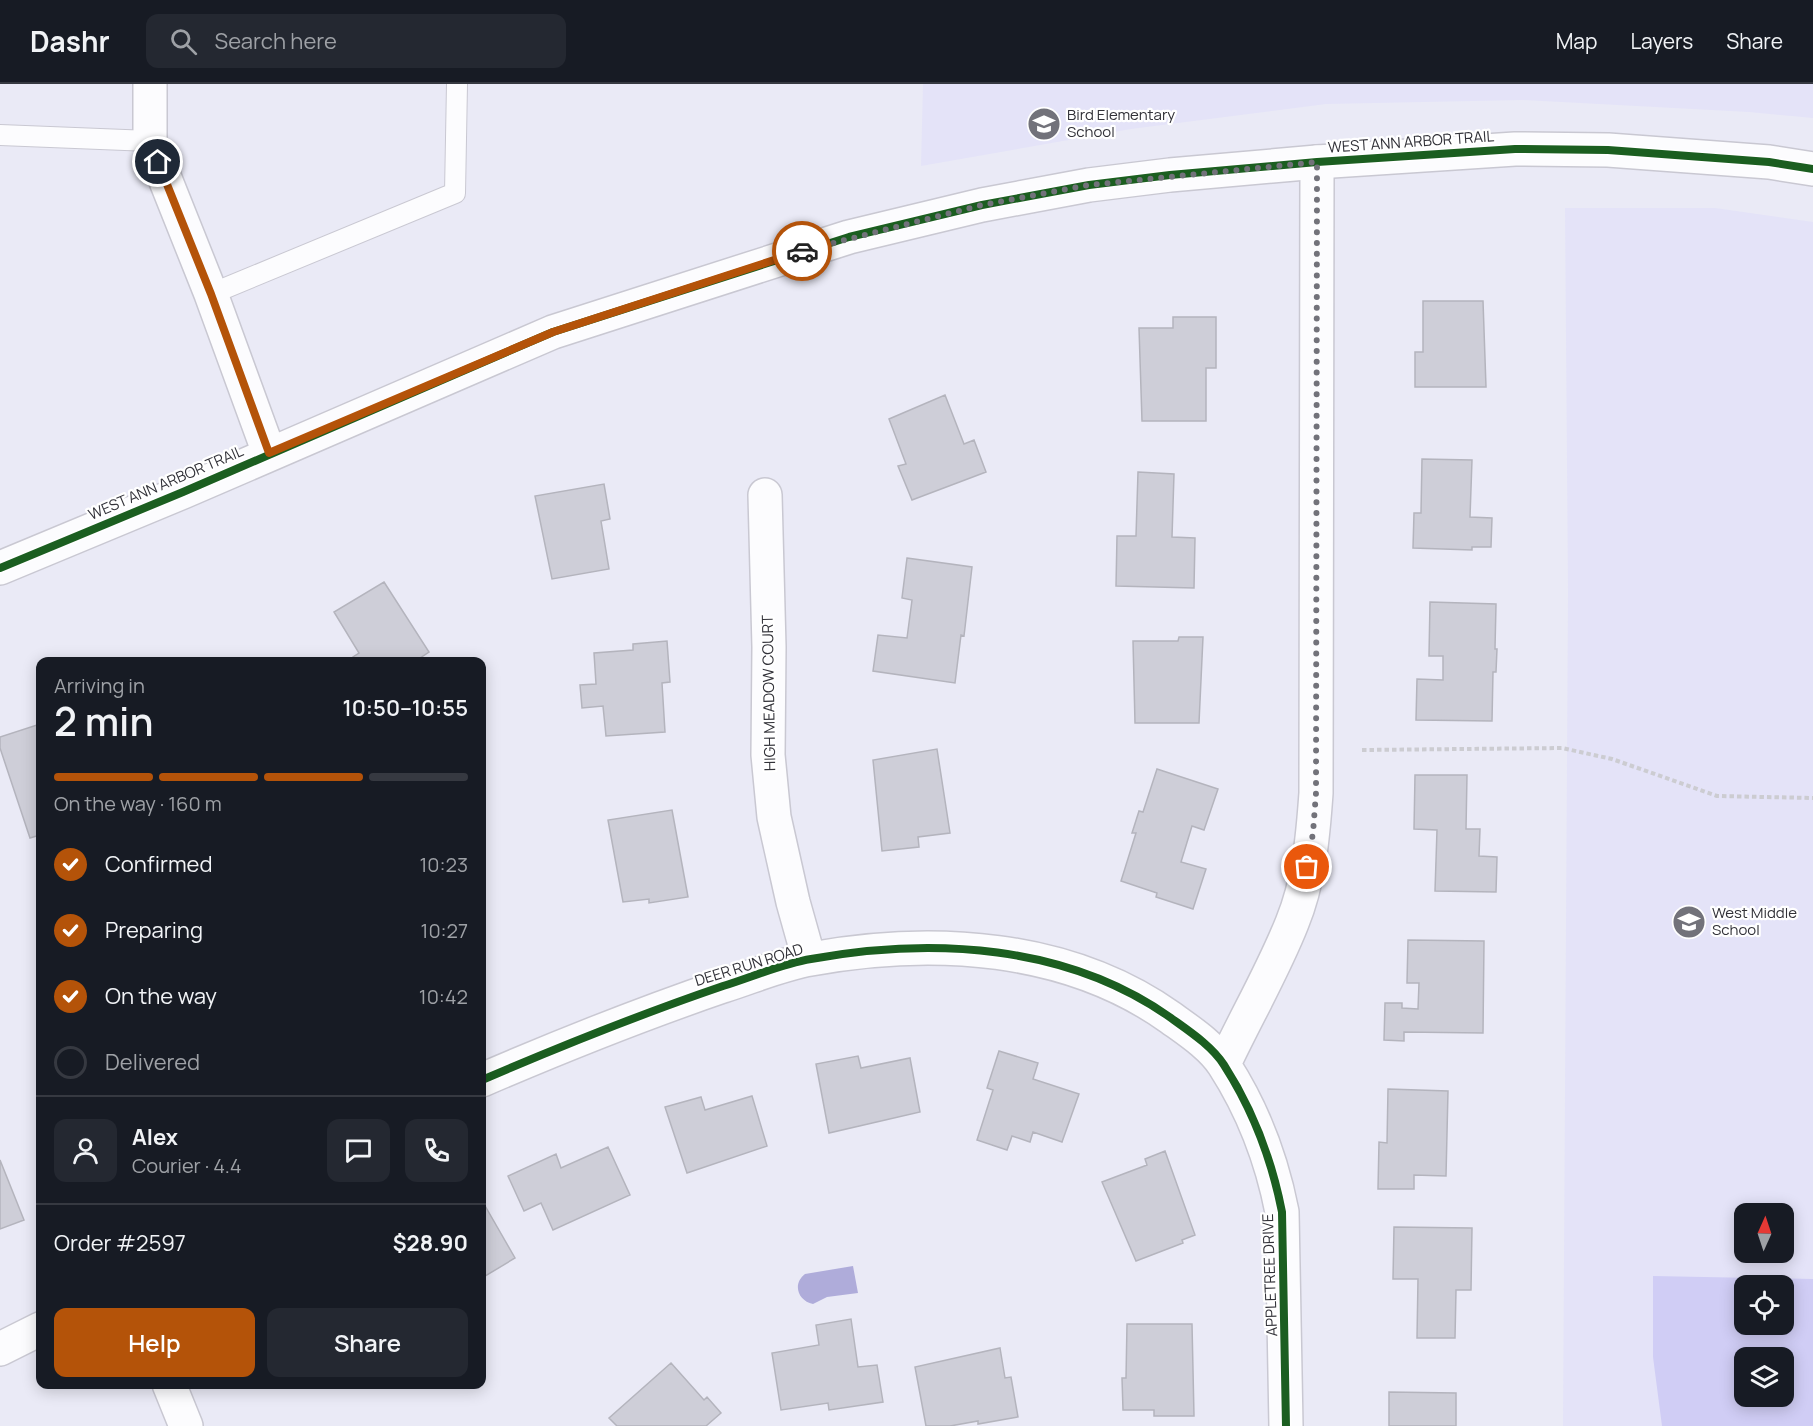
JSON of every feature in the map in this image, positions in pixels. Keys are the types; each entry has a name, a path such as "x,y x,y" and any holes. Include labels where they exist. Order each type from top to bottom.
{"street":[{"path":"150,84 150,141 211,294 269,453"},
{"name":"WEST ANN ARBOR TRAIL","path":"0,568 183,492 553,332 849,237 982,205 1089,185 1317,162 1515,150 1608,150 1769,162 1813,169"},
{"path":"1224,1064 1293,922 1304,884 1313,833 1316,769 1317,162"},
{"name":"HIGH MEADOW COURT","path":"765,495 769,647 768,755 774,817 793,902 809,959"},
{"name":"DEER RUN ROAD","path":"486,1078 580,1038 659,1008 809,959 886,949 930,948 977,950 1057,963 1107,980 1147,1001 1192,1033 1224,1064"},
{"name":"APPLETREE DRIVE","path":"1224,1064 1261,1137 1276,1179 1282,1212 1286,1426"},
{"path":"0,1349 36,1331"},
{"path":"171,1389 186,1426"}],"lane":[{"path":"211,294 455,193 457,84"},
{"path":"0,135 150,141"}],"path":[{"path":"1362,750 1562,748 1612,759 1717,796 1813,798"}],"shaded area":[{"name":"Bird Elementary School","path":"923,84 1813,84 1813,118 1749,112 1522,100 1326,104 1131,129 921,166"},
{"name":"West Middle School","path":"1565,208 1715,208 1813,222 1813,1426 1563,1426 1568,592"},
{"path":"853,1266 858,1293 827,1297 813,1304 800,1296 799,1282 805,1274"},
{"path":"1653,1276 1734,1278 1734,1335 1794,1335 1794,1279 1813,1279 1813,1426 1662,1426 1653,1357"}],"building":[{"path":"1423,301 1483,301 1486,387 1415,387 1415,352 1423,352"},
{"path":"1173,317 1216,317 1216,368 1206,368 1206,421 1142,421 1139,328 1173,328"},
{"path":"945,395 964,444 974,440 986,472 912,500 898,466 906,464 889,419"},
{"path":"1422,459 1472,460 1470,517 1492,518 1491,547 1472,547 1472,550 1413,548 1414,513 1421,513"},
{"path":"1138,472 1174,474 1172,537 1195,538 1194,588 1116,586 1117,536 1136,536"},
{"path":"604,484 610,519 601,521 609,569 552,579 535,496"},
{"path":"907,558 972,567 964,636 961,635 955,683 873,671 878,635 907,638 912,600 902,598"},
{"path":"384,582 429,652 422,657 353,657 359,653 334,612"},
{"path":"1430,602 1496,604 1495,649 1497,649 1496,672 1493,672 1492,721 1416,720 1417,679 1443,680 1443,656 1429,656"},
{"path":"1179,637 1203,637 1199,723 1135,723 1133,641 1178,641"},
{"path":"667,641 670,682 662,683 665,732 606,736 603,706 582,708 580,685 596,684 594,653 633,650 633,644"},
{"path":"36,725 36,836 30,838 0,748 0,737"},
{"path":"937,749 950,833 918,837 919,847 882,851 873,760"},
{"path":"1157,769 1218,789 1204,830 1192,826 1181,862 1206,869 1193,909 1156,897 1157,893 1121,881 1136,833 1132,833 1139,811 1143,812"},
{"path":"1415,775 1467,775 1466,829 1480,829 1479,856 1497,857 1496,892 1435,891 1437,830 1414,829"},
{"path":"672,810 688,897 649,903 649,899 623,902 608,820"},
{"path":"1408,940 1484,941 1483,1033 1404,1032 1404,1041 1384,1040 1385,1003 1402,1003 1402,1008 1418,1009 1419,983 1407,983"},
{"path":"999,1051 1038,1063 1033,1079 1079,1094 1062,1142 1033,1132 1030,1142 1012,1136 1007,1150 977,1140 993,1090 987,1088"},
{"path":"858,1056 861,1068 910,1058 920,1112 829,1133 816,1064"},
{"path":"1388,1089 1448,1091 1446,1176 1414,1175 1414,1189 1378,1189 1379,1142 1387,1143"},
{"path":"752,1096 767,1146 687,1173 665,1107 701,1097 705,1110"},
{"path":"608,1147 630,1195 553,1230 541,1203 524,1211 508,1176 556,1154 561,1168"},
{"path":"1165,1151 1195,1235 1182,1240 1183,1243 1136,1261 1102,1182 1147,1165 1145,1159"},
{"path":"0,1160 24,1220 0,1229"},
{"path":"486,1207 515,1258 486,1276"},
{"path":"1394,1227 1472,1228 1471,1290 1456,1290 1455,1338 1417,1338 1418,1279 1393,1279"},
{"path":"851,1319 858,1367 877,1365 883,1402 829,1410 828,1403 781,1410 772,1353 819,1345 816,1325"},
{"path":"1127,1324 1192,1324 1194,1416 1154,1416 1154,1410 1123,1410 1122,1378 1126,1378"},
{"path":"1000,1348 1005,1378 1011,1377 1018,1417 978,1424 978,1421 950,1426 926,1426 915,1367"},
{"path":"671,1363 704,1400 707,1397 721,1413 706,1426 617,1426 609,1418"},
{"path":"1389,1392 1456,1393 1456,1426 1389,1426"}],"cycle path":[{"path":"0,568 183,492 553,332 849,237 982,205 1089,185 1170,175 1317,162 1515,149 1608,150 1769,162 1813,169"},
{"path":"486,1078 662,1008 778,967 811,959 857,952 951,948 997,952 1043,961 1088,974 1131,993 1171,1018 1207,1045 1219,1058 1234,1082 1260,1136 1273,1174 1282,1212 1286,1426"}],"way so far":[{"path":"802,251 849,237 982,205 1089,185 1170,175 1317,162 1316,793 1313,833 1307,867"}],"place":[{"name":"Bird Elementary School","path":"1044,124"},
{"name":"West Middle School","path":"1689,922"}],"route":[{"path":"158,162 211,294 269,453 553,332 802,251"}]}
